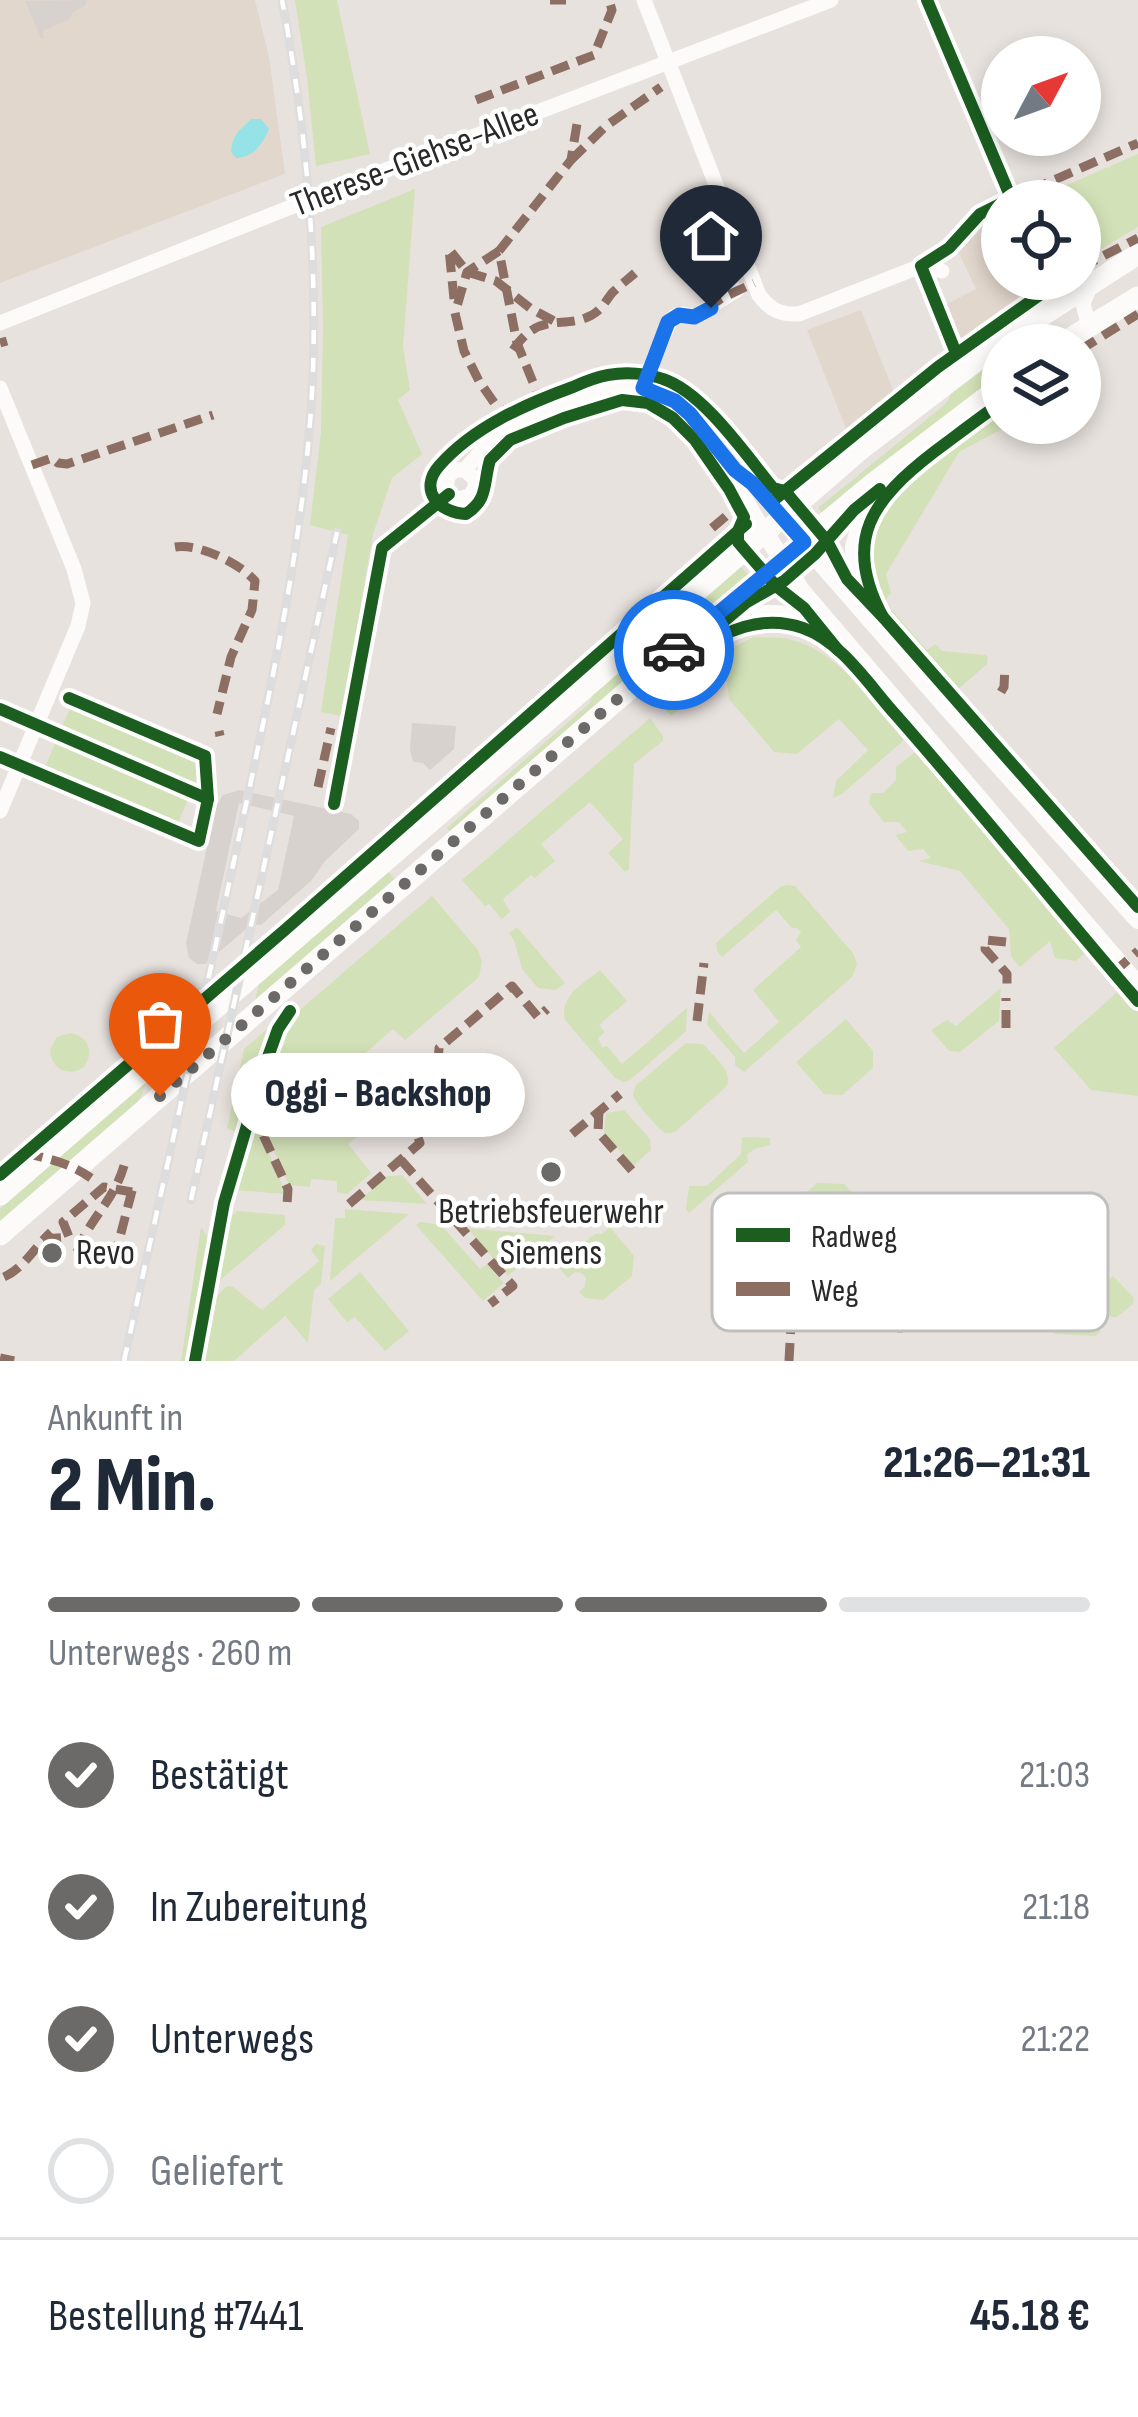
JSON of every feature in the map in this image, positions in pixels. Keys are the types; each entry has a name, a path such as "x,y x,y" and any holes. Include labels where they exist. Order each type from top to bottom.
{"main road":[{"path":"1101,276 1138,254"},
{"path":"1092,324 1138,297"},
{"path":"0,1195 773,524 937,389 1065,300"},
{"path":"0,1235 707,622 872,484 981,401"}],"street":[{"path":"644,0 766,305 785,315 799,314 921,266 942,271"},
{"name":"Therese-Giehse-Allee","path":"0,323 831,0"},
{"path":"643,388 670,320 683,314 694,317 737,290"},
{"path":"0,388 69,556 83,604 0,811"},
{"path":"465,470 508,429 611,388 643,388 681,406 735,470 741,490 773,524 804,542 1138,920"},
{"path":"859,604 854,548 872,484"},
{"path":"773,524 782,560 800,589 1138,985"},
{"path":"707,622 750,614 787,614 841,635"}],"shaded area":[{"path":"0,0 255,0 269,57 285,174 0,283"},
{"path":"87,0 68,20 43,31 41,39 25,1"},
{"path":"981,225 981,300 1021,303 991,324 981,324 981,331 961,345 941,307 976,289 956,247"},
{"path":"861,310 895,395 847,431 807,330"},
{"path":"412,723 456,726 454,749 430,770 413,762"},
{"path":"239,790 351,814 359,821 359,829 261,925 252,924 205,964 197,964 189,958 186,943 216,806 223,795","holes":["239,803 294,816 278,890 241,918 216,911"]}],"green space":[{"path":"295,0 337,0 370,154 316,166"},
{"path":"1138,154 1138,227 1101,249 1101,180 1078,180"},
{"path":"415,189 403,347 410,390 398,400 422,454 392,478 373,534 342,716 321,712 348,535 310,525 321,432 321,227"},
{"path":"981,364 981,393 824,515 818,508 942,407 954,385"},
{"path":"981,420 981,440 959,452 886,574 891,593 884,601 927,650 935,644 942,651 988,657 987,664 954,693 882,610 871,586 867,558 876,516 891,492"},
{"path":"736,561 751,578 454,836 447,828 590,703 593,693"},
{"path":"753,637 801,643 836,663 904,740 833,798 836,781 868,750 839,719 797,754 774,752 729,699 727,682 708,681 671,716 663,707 730,649"},
{"path":"72,703 205,759 176,828 43,772"},
{"path":"650,718 663,741 634,764 629,869 625,872 608,853 623,839 590,802 541,844 555,861 503,899 510,912 502,919 489,904 485,906 462,880"},
{"path":"915,752 1088,951 1076,961 1055,958 1050,941 1020,967 1011,956 1009,929 960,871 918,861 931,858 923,849 908,851 895,835 907,832 899,822 884,822 869,803 871,793 883,793 896,780 896,767"},
{"path":"384,867 399,884 253,1010 261,974"},
{"path":"787,885 795,886 857,963 853,976 744,1072 707,1025 709,1012 744,1053 779,1022 753,990 801,947 796,940 801,932 776,910 722,957 716,943"},
{"path":"432,896 478,950 479,977 405,1040 393,1029 355,1062 364,1074 361,1134 348,1144 371,1173 347,1194 337,1192 337,1181 311,1179 310,1187 289,1185 255,1108 282,1029"},
{"path":"517,927 565,983 556,990 538,988 522,969 509,933"},
{"path":"600,970 627,1001 599,1025 605,1032 598,1038 602,1047 607,1046 622,1064 687,1008 686,1031 624,1082 615,1078 565,1020 569,997"},
{"path":"1001,988 999,1021 960,1052 949,1051 931,1030 947,1020 956,1026"},
{"path":"1121,989 1138,1010 1138,1096 1091,1090 1054,1048"},
{"path":"279,1019 242,1134 227,1128 244,1049"},
{"path":"846,1019 873,1051 873,1068 842,1095 824,1094 796,1062"},
{"path":"70,1033 86,1041 89,1051 83,1068 71,1072 56,1066 50,1049 57,1037"},
{"path":"686,1043 703,1044 725,1069 727,1086 675,1132 665,1133 633,1093 635,1086"},
{"path":"146,1081 135,1105 0,1230 0,1209"},
{"path":"624,1110 650,1139 651,1150 633,1166 604,1133 606,1113"},
{"path":"254,1118 285,1194 234,1190 239,1187 251,1145 247,1143"},
{"path":"742,1137 770,1138 770,1145 754,1149 747,1155 748,1162 689,1213 689,1186 707,1186 741,1154"},
{"path":"402,1175 427,1204 360,1200 388,1176"},
{"path":"817,1183 844,1184 852,1192 848,1193 806,1193"},
{"path":"345,1209 409,1214 330,1281 335,1218 345,1218"},
{"path":"237,1211 285,1215 285,1225 212,1287 229,1229 224,1227"},
{"path":"416,1225 441,1225 480,1269 487,1264 504,1283 483,1301"},
{"path":"201,1227 211,1242 188,1361 181,1361"},
{"path":"610,1227 634,1256 632,1276 603,1300 585,1298 579,1292 585,1286 582,1273 568,1278 557,1266"},
{"path":"467,1228 555,1236 508,1276"},
{"path":"316,1244 325,1246 308,1343 285,1316 234,1361 199,1361 209,1311 227,1286 262,1310 319,1261 311,1250"},
{"path":"360,1272 409,1331 385,1351 355,1317 347,1322 328,1299"},
{"path":"1113,1276 1134,1298 1117,1317 1108,1313 1108,1280"},
{"path":"1055,1331 1101,1331 1096,1336"}],"water":[{"path":"251,119 261,119 269,129 257,149 236,158 231,152 233,140"}],"railway":[{"path":"124,1361 265,715 304,487 313,371 311,231 303,138 282,0"},
{"path":"191,1200 337,532"}],"marked path":[{"path":"550,0 566,0"},
{"path":"476,100 594,55 612,10 609,0"},
{"path":"571,160 606,126 661,87"},
{"path":"543,407 517,343 499,251 571,160 578,118"},
{"path":"1054,180 1138,143"},
{"path":"1101,257 1138,238"},
{"path":"454,299 449,249 467,272 496,281 554,321"},
{"path":"499,251 467,272 455,313 464,351 479,381 506,413"},
{"path":"513,350 542,325 592,315 635,273"},
{"path":"644,383 671,320 694,317 754,283"},
{"path":"1101,337 1138,314"},
{"path":"0,343 7,341"},
{"path":"32,465 52,458 67,464 213,415"},
{"path":"712,528 738,506"},
{"path":"175,547 218,556 255,581 252,610 231,657 217,714"},
{"path":"1001,692 1005,666"},
{"path":"318,787 331,728"},
{"path":"219,731 220,736"},
{"path":"1006,942 986,940 985,949 1007,974 1007,988"},
{"path":"1114,972 1138,951"},
{"path":"697,1021 704,963"},
{"path":"417,1071 420,1058 438,1061 439,1048 512,986 538,1017 547,1009"},
{"path":"1006,998 1006,1028"},
{"path":"572,1134 620,1094"},
{"path":"252,1111 288,1189 287,1205"},
{"path":"599,1111 598,1132 636,1175"},
{"path":"349,1204 420,1143 415,1129"},
{"path":"25,1153 67,1165 91,1178"},
{"path":"401,1160 513,1286 490,1304"},
{"path":"77,1252 125,1162"},
{"path":"114,1260 134,1183"},
{"path":"43,1239 69,1237 63,1222 104,1187 132,1192"},
{"path":"4,1277 51,1232"},
{"path":"789,1361 791,1331"},
{"path":"0,1358 14,1361"}],"cycle path":[{"path":"927,0 1003,180"},
{"path":"956,353 921,266 949,248 981,214"},
{"path":"775,499 938,367 1032,300"},
{"path":"838,650 738,542 744,517 695,440 673,418 648,403 622,400 510,440 490,460 482,496 466,514 434,499 433,475 468,440 537,401 604,376 657,377 693,397 773,488 785,491 827,541 847,579 883,617"},
{"path":"981,417 913,469 880,505 865,543 871,590 883,617 1138,907"},
{"path":"716,628 747,602 784,581 880,489"},
{"path":"334,804 382,548 449,494"},
{"path":"0,1175 746,524"},
{"path":"692,654 731,632 759,624 803,628 830,643 1138,1001"},
{"path":"0,757 199,841 208,799 205,756 69,698"},
{"path":"0,709 208,799"},
{"path":"195,1361 224,1203 264,1068 290,1011"}],"way so far":[{"path":"160,1096 674,650"}],"place":[{"name":"Oggi - Backshop","path":"160,1096"},
{"name":"Betriebsfeuerwehr Siemens","path":"551,1172"},
{"name":"Revo","path":"52,1253"}],"route":[{"path":"674,650 804,542 735,470 690,414 675,401 643,388 668,322 711,308"}]}
